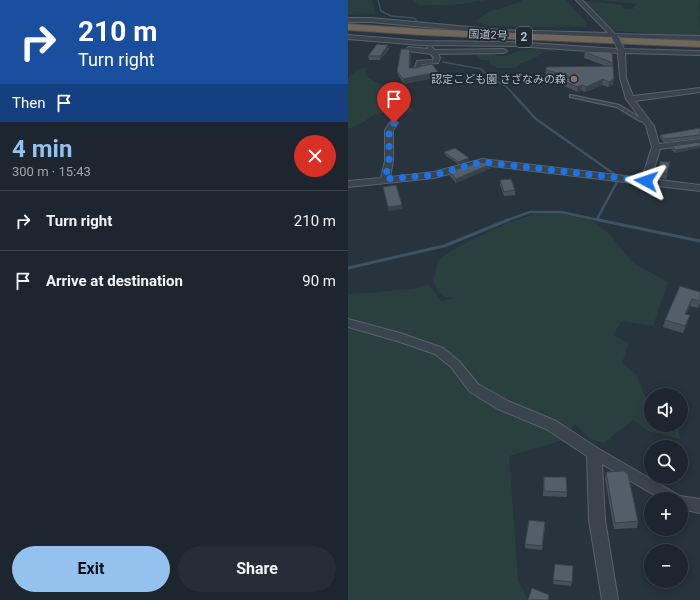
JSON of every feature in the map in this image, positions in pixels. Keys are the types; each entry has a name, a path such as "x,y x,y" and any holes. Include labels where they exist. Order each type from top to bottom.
{"highway":[{"name":"国道2号","path":"348,26 423,32 700,44"},
{"path":"348,31 423,32"}],"street":[{"path":"579,0 615,36 621,50 623,78 630,99 650,126 656,148 646,181"},
{"path":"348,20 371,20 502,32 700,38"},
{"path":"348,38 364,43 431,50 479,52 549,48 552,46"},
{"path":"348,38 421,43 515,44 700,53"},
{"path":"417,70 418,62 436,62 437,58 431,50"},
{"path":"630,99 700,90"},
{"path":"385,179 389,161 389,130 394,123"},
{"path":"656,148 700,141"},
{"path":"348,184 434,175 482,162 700,188"},
{"path":"348,323 400,337 439,351 455,364 474,388 503,405 551,425 594,453 662,492"},
{"path":"594,453 597,520 610,600"},
{"path":"688,503 700,506"}],"lane":[{"path":"571,96 618,106 641,120 645,120"}],"green space":[{"path":"348,0 373,0 375,14 348,15"},
{"path":"413,0 487,0 460,4 418,6"},
{"path":"522,0 566,0 586,21 586,27 489,26 475,21 488,12 520,2"},
{"path":"581,0 622,5 624,7 622,8 633,9 637,4 600,0 700,0 700,37 616,31 594,14 600,11 594,12"},
{"path":"560,47 556,51 543,52 537,57 520,64 515,68 498,68 490,64 490,60 482,60 477,57 477,55 489,52 495,53 496,56 505,56 522,50"},
{"path":"367,67 365,72 367,77 399,96 414,112 404,111 374,114 362,123 348,129 348,78 358,69"},
{"path":"556,213 592,220 610,235 632,262 668,282 653,326 622,321 613,335 629,343 622,363 636,374 644,393 644,428 633,420 604,443 590,439 575,424 564,440 509,456 518,580 528,600 348,600 348,295 418,288 428,284 441,301 456,297 446,298 439,293 433,281 438,261 449,252 463,244 508,223 534,214"},
{"path":"652,432 679,432 680,439"}],"building":[{"path":"377,44 388,45 380,56 368,56"},
{"path":"401,49 410,49 409,68 418,68 432,64 438,72 403,79 397,71"},
{"path":"585,52 612,52 613,63"},
{"path":"613,66 614,79 609,82 603,79 586,87 582,85 577,87 562,80 572,77 546,70 546,67"},
{"path":"700,128 700,135 665,139 660,135"},
{"path":"700,142 700,146 676,150 672,146"},
{"path":"455,148 469,158 458,162 444,152"},
{"path":"660,161 670,162 667,174 657,173"},
{"path":"482,162 491,164 456,179 449,171"},
{"path":"511,179 515,190 504,192 500,180"},
{"path":"396,185 402,205 388,207 383,187"},
{"path":"680,286 700,292 700,301 692,299 685,314 690,315 685,326 665,320"},
{"path":"624,471 628,474 638,521 615,523 606,472"},
{"path":"544,477 566,477 567,492 544,491"},
{"path":"529,520 545,522 542,546 525,544"},
{"path":"555,564 573,566 572,582 553,580"},
{"path":"532,588 549,595 548,600 528,600"}],"waterway":[{"path":"378,0 381,11 391,16 414,18 417,21"},
{"path":"429,53 434,59"},
{"path":"443,62 481,69 494,80 506,86 515,96"},
{"path":"514,95 536,119 617,176"},
{"path":"597,219 617,182"},
{"path":"505,221 530,212 561,212 603,221"},
{"path":"348,268 444,246 508,220"},
{"path":"599,220 700,241"}],"place":[{"name":"認定こども園 さざなみの森","path":"574,79"}],"route":[{"path":"394,123 389,130 389,161 385,179 434,175 482,162 609,178 646,181"}]}
